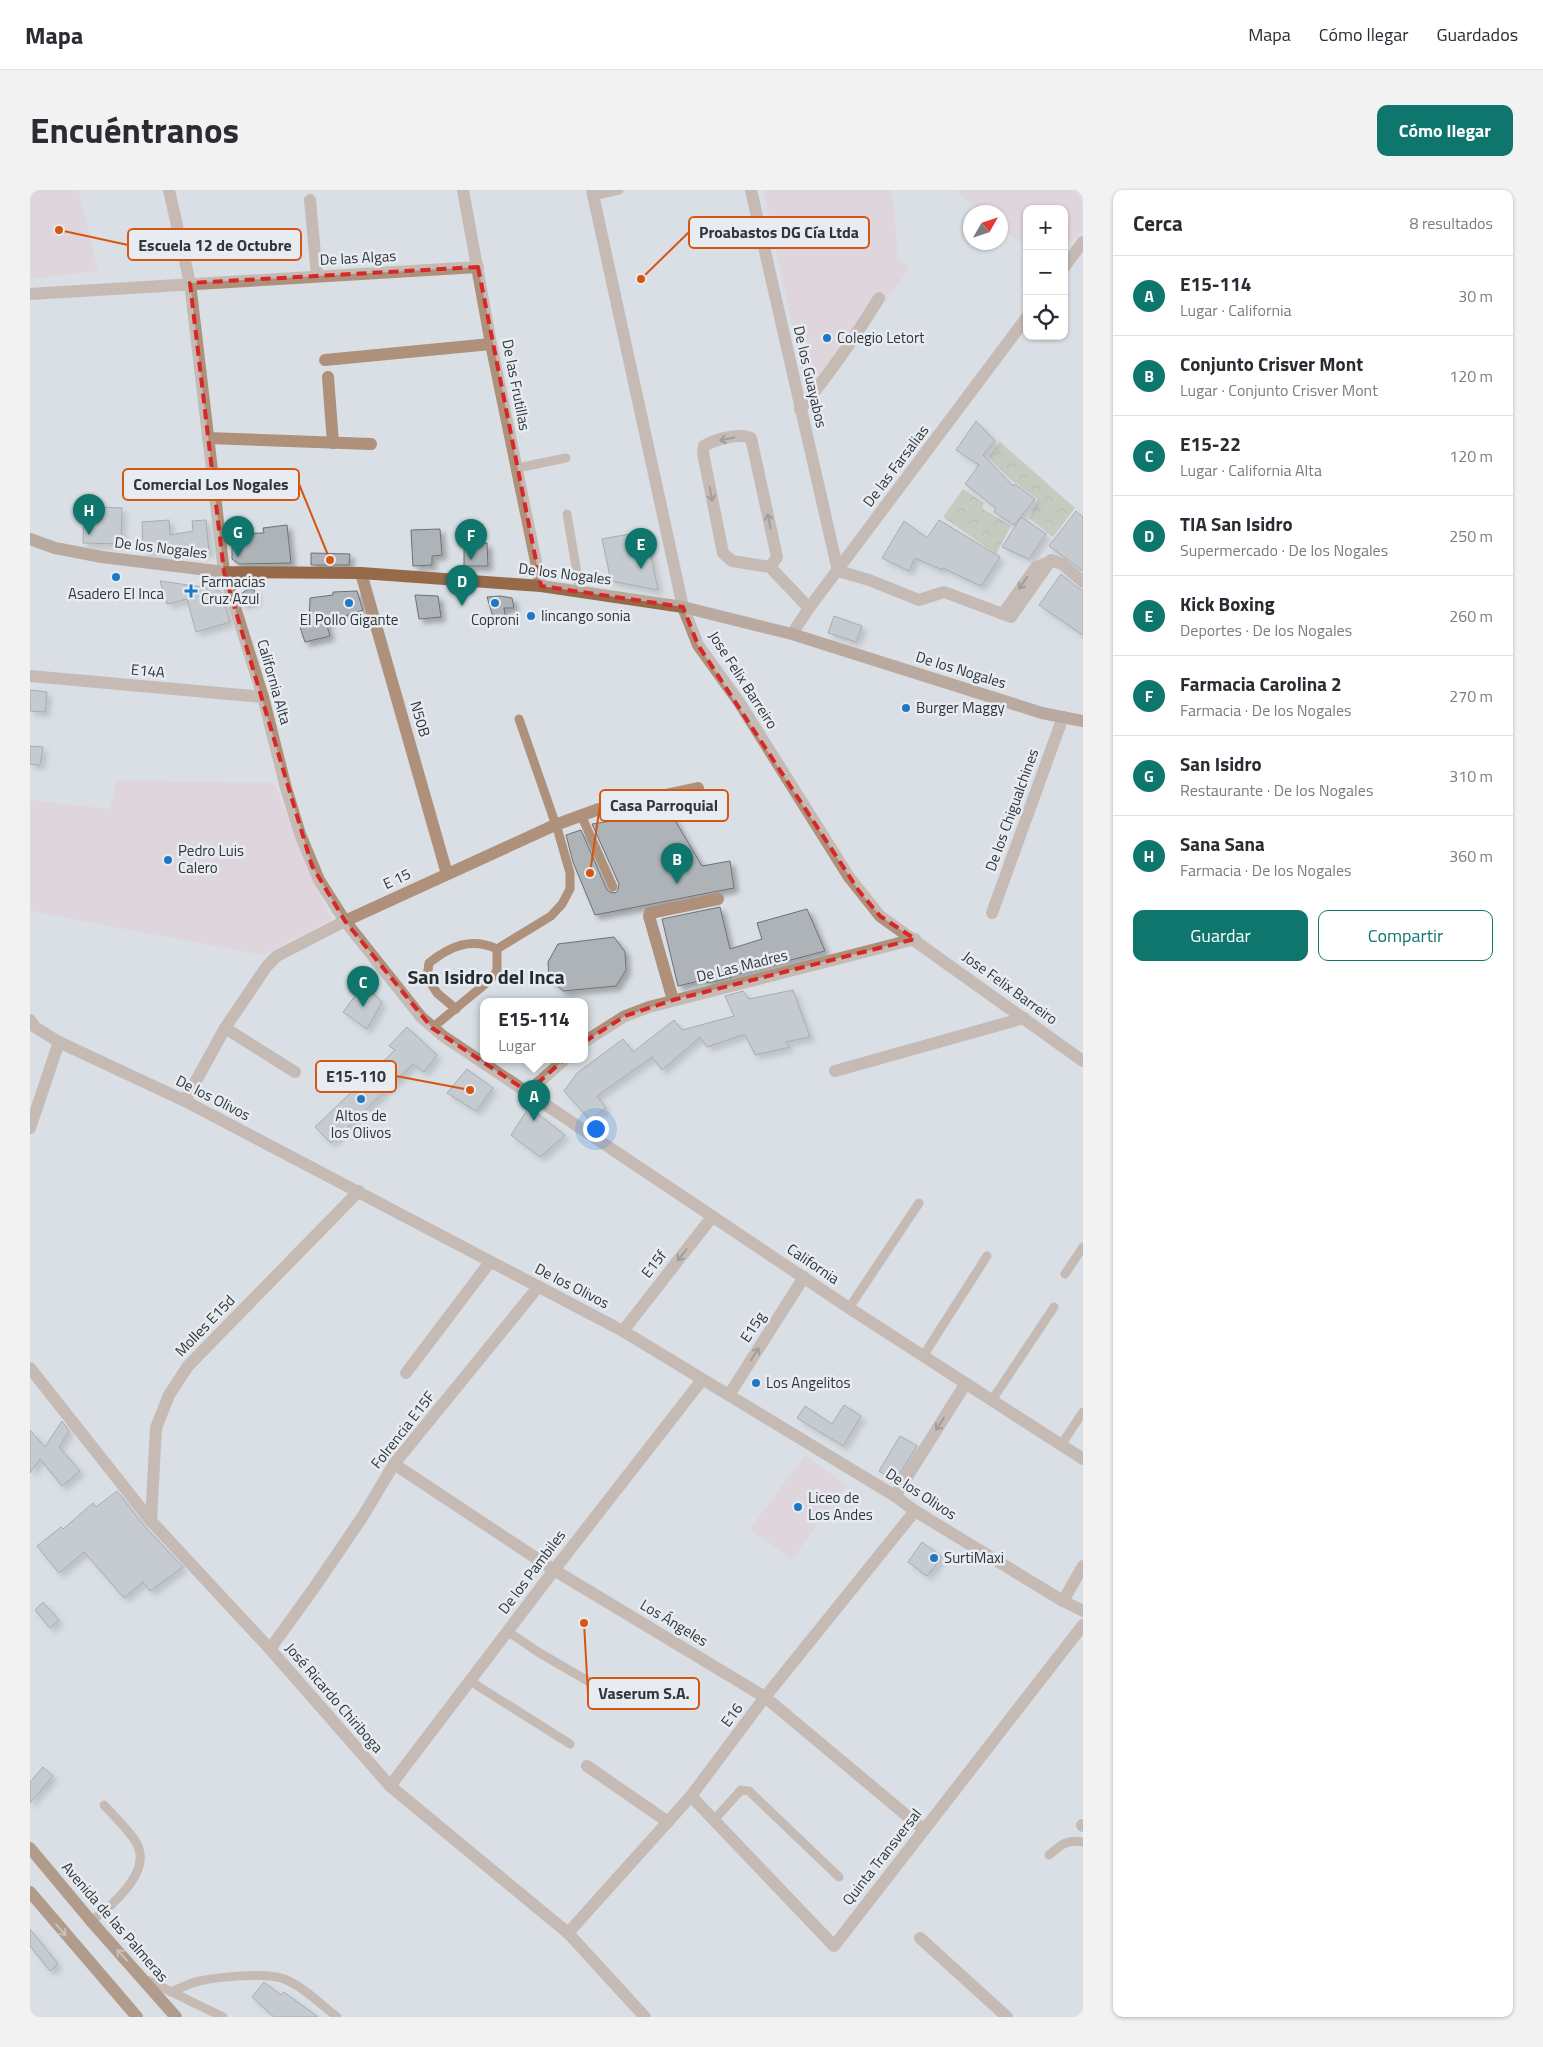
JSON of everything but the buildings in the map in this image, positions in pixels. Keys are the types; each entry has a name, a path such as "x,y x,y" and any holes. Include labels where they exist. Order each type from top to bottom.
{"main road":[{"name":"Avenida de las Palmeras","path":"30,1848 91,1922 176,2017"},
{"path":"30,1892 137,2017"}],"street":[{"name":"California Alta","path":"169,190 190,283 224,572 263,697 286,788 306,849 319,880 345,921 392,981 432,1028 480,1060"},
{"name":"De las Frutillas","path":"463,190 491,344 541,586"},
{"name":"De los Guayabos","path":"751,190 838,571"},
{"name":"Jose Felix Barreiro","path":"593,193 683,607 698,645 739,702 859,891 880,916 915,939 1083,1061"},
{"path":"310,200 317,276"},
{"path":"1068,262 1083,242"},
{"name":"De las Algas","path":"30,294 478,267"},
{"path":"800,409 852,343 879,298"},
{"name":"De las Farsalias","path":"792,634 809,608 1023,322"},
{"path":"326,360 491,344"},
{"path":"328,377 333,443"},
{"path":"770,567 777,558 751,438 745,435 710,442 704,446 703,453 724,553 732,561 770,567 809,608"},
{"path":"208,438 371,444"},
{"name":"De los Nogales","path":"30,539 55,548 102,558 224,572 361,574 541,586 683,607 792,634 1062,718 1083,721"},
{"path":"838,571 869,580 919,600 944,592 1006,615 1051,560 1062,564 1083,582"},
{"name":"N50B","path":"361,574 447,874"},
{"name":"E14A","path":"30,676 263,697"},
{"name":"De los Chigualchines","path":"992,913 1062,718"},
{"name":"E 15","path":"185,1101 225,1028 271,961 278,956 345,921 555,824 599,809 698,788"},
{"path":"673,1000 649,916 650,914 718,899"},
{"name":"De Las Madres","path":"588,1039 625,1016 673,1000 915,939"},
{"path":"834,1071 1024,1018"},
{"name":"De los Olivos","path":"30,1020 35,1026 59,1042 185,1101 623,1331 895,1496 915,1511 1063,1601 1083,1611"},
{"path":"225,1028 295,1072"},
{"path":"30,1128 59,1042"},
{"name":"California Alta","path":"484,1063 528,1092"},
{"path":"528,1092 561,1063"},
{"name":"California","path":"528,1092 849,1308 1083,1459"},
{"name":"Molles E15d","path":"151,1521 156,1428 169,1395 188,1366 359,1191"},
{"name":"E15f","path":"623,1331 712,1217"},
{"path":"406,1373 490,1262"},
{"name":"E15g","path":"729,1395 804,1277"},
{"name":"Folrencia E15F","path":"270,1649 352,1532 394,1464 538,1287"},
{"name":"José Ricardo Chiriboga","path":"30,1368 151,1521 270,1649 390,1786 568,1933 645,2017"},
{"name":"De los Pambiles","path":"390,1786 507,1631 702,1380"},
{"path":"895,1496 966,1383"},
{"name":"Los Ángeles","path":"394,1464 554,1570 765,1697 924,1830"},
{"name":"E16","path":"568,1933 691,1796 765,1697 915,1511"},
{"path":"1063,1601 1083,1566"},
{"name":"Quinta Transversal","path":"691,1796 834,1946 1083,1624"},
{"path":"587,1766 668,1822"},
{"path":"920,1938 1007,2017"}],"lane":[{"path":"593,193 619,190"},
{"path":"516,468 566,458"},
{"path":"567,514 580,591"},
{"path":"497,949 551,916 562,904 570,889 570,873 546,793 519,719"},
{"path":"581,815 613,887"},
{"path":"456,1009 437,993 427,977 429,963 443,952 458,945 485,943 497,949"},
{"path":"432,1028 478,992 497,971 497,949"},
{"path":"849,1308 920,1203"},
{"path":"1065,1274 1083,1247"},
{"path":"923,1356 987,1256"},
{"path":"992,1400 1054,1307"},
{"path":"1061,1445 1083,1412"},
{"path":"507,1631 538,1652 600,1688"},
{"path":"470,1680 570,1744"},
{"path":"714,1820 741,1790 749,1791 839,1877"},
{"path":"91,1922 107,1909 134,1879 140,1858 137,1844 104,1805"},
{"path":"1050,1855 1062,1844 1072,1840 1083,1842"},
{"path":"171,1992 193,1983 225,1977 282,1978 295,1984 337,2017"},
{"path":"142,1978 223,2017"}],"highlighted area":[{"path":"478,267 541,586 683,607 698,645 859,891 880,916 915,939 673,1000 625,1016 581,1044 528,1092 432,1028 345,921 312,866 224,572 190,283"}],"shaded area":[{"path":"30,190 78,190 98,271 30,279"},
{"name":"Colegio Letort","path":"763,190 892,190 898,258 910,267 810,408"},
{"path":"954,190 1076,190 1083,208 1083,230 1068,246 1068,205 1023,205 1023,244 1008,232 1008,205 974,205"},
{"name":"Pedro Luis Calero","path":"117,780 274,783 331,920 263,955 30,911 30,800 110,809"},
{"name":"Liceo de Los Andes","path":"805,1455 846,1485 792,1560 750,1529"}],"green space":[{"path":"1000,442 1075,508 1053,537 1029,518 1038,499 1009,478 988,457"},
{"path":"963,489 984,503 982,508 1011,526 996,554 943,517"}],"place":[{"name":"Escuela 12 de Octubre","path":"59,230"},
{"name":"Proabastos DG Cía Ltda","path":"641,279"},
{"name":"Colegio Letort","path":"827,338"},
{"name":"Sana Sana","path":"89,535"},
{"name":"San Isidro","path":"238,557"},
{"name":"Comercial Los Nogales","path":"330,560"},
{"name":"Farmacia Carolina 2","path":"471,560"},
{"name":"Kick Boxing","path":"641,569"},
{"name":"Asadero El Inca","path":"116,577"},
{"name":"Farmacias Cruz Azul","path":"191,591"},
{"name":"El Pollo Gigante","path":"349,603"},
{"name":"Coproni","path":"495,603"},
{"name":"TIA San Isidro","path":"462,606"},
{"name":"lincango sonia","path":"531,616"},
{"name":"Burger Maggy","path":"906,708"},
{"name":"Pedro Luis Calero","path":"168,860"},
{"name":"Casa Parroquial","path":"590,873"},
{"name":"Conjunto Crisver Mont","path":"677,884"},
{"name":"E15-22","path":"363,1007"},
{"name":"E15-110","path":"470,1090"},
{"name":"Altos de los Olivos","path":"361,1099"},
{"name":"E15-114","path":"534,1121"},
{"name":"Los Angelitos","path":"756,1383"},
{"name":"Liceo de Los Andes","path":"798,1507"},
{"name":"SurtiMaxi","path":"934,1558"},
{"name":"Vaserum S.A.","path":"584,1623"}],"district":[{"name":"San Isidro del Inca","path":"486,977"}]}
